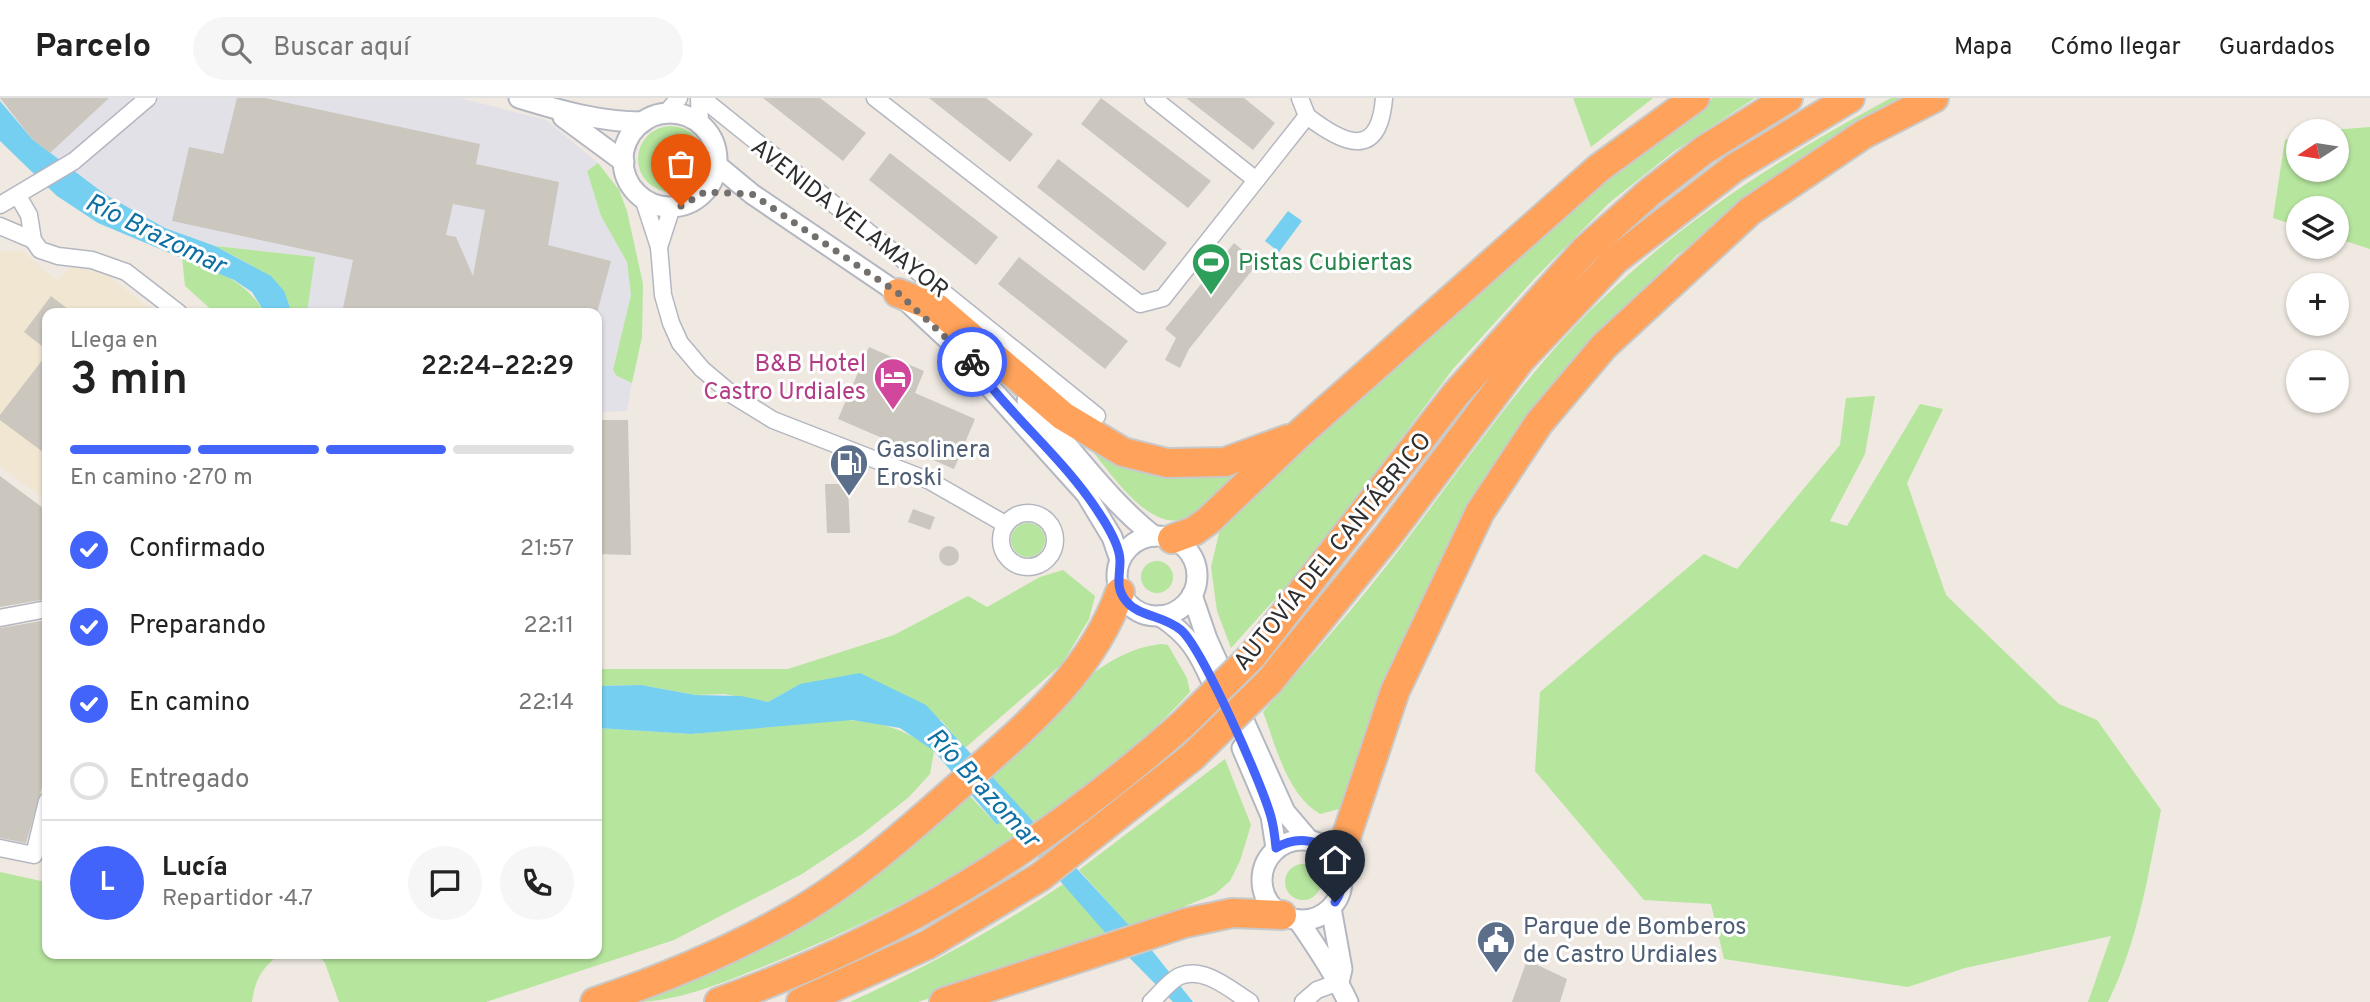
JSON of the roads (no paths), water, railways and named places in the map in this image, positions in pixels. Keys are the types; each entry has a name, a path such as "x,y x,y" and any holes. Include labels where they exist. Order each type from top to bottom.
{"highway":[{"path":"1163,538 1194,531 1209,520 1297,436 1599,168 1695,98"},
{"name":"AUTOVÍA DEL CANTÁBRICO","path":"719,1002 845,952 1018,856 1183,724 1252,656 1350,534 1455,395 1584,251 1650,192 1704,150 1788,98"},
{"name":"AUTOVÍA DEL CANTÁBRICO","path":"801,1002 926,945 1040,877 1192,757 1269,682 1387,537 1521,359 1615,260 1734,168 1850,98"},
{"path":"1338,861 1395,691 1480,512 1539,423 1604,346 1750,211 1864,134 1934,98"},
{"path":"898,293 937,308 1063,416 1122,452 1167,463 1225,462 1297,436"},
{"path":"595,1002 671,976 786,920 881,855 1054,698 1082,665 1109,623 1120,592"},
{"path":"944,1002 1149,935 1232,913 1290,917"}],"street":[{"path":"148,98 74,161 11,197 29,215 33,240 40,250 58,256 92,260 126,272 172,308"},
{"path":"519,98 615,122 643,122"},
{"path":"700,98 700,124"},
{"name":"AVENIDA VELAMAYOR","path":"700,98 1097,416"},
{"path":"875,98 1140,304 1163,298 1307,116"},
{"path":"1153,98 1256,180"},
{"path":"1300,98 1307,116 1346,142 1364,140 1377,128 1384,98"},
{"path":"643,198 672,207 690,203 705,192 717,165 714,142 700,124 673,105 643,122 629,140 624,162 629,182 643,198 659,247 663,295 680,343 722,386 773,420 930,481 1005,524"},
{"path":"550,107 624,162"},
{"name":"AVENIDA VELAMAYOR","path":"717,165 752,194 898,293 970,360 1086,494 1112,537 1120,560"},
{"name":"AVENIDA VELAMAYOR","path":"705,192 752,194"},
{"path":"659,247 672,207"},
{"path":"0,226 33,240"},
{"name":"AVENIDA VELAMAYOR","path":"970,360 997,371 1058,432 1134,520 1163,538"},
{"path":"1160,616 1179,610 1192,596 1197,574 1189,553 1163,538 1134,544 1120,560 1117,581 1120,592 1136,610 1160,616 1183,631 1204,663 1266,802 1276,848"},
{"path":"1192,596 1207,639 1285,812 1308,839 1330,850 1338,861 1342,885 1331,908 1342,969 1339,982"},
{"path":"0,618 42,610"},
{"path":"0,848 34,855 42,821"},
{"path":"1308,839 1296,839 1276,848 1268,857 1262,878 1267,899 1290,917 1339,982 1348,1002"},
{"path":"1290,917 1310,919 1331,908"},
{"path":"1151,1002 1179,976 1197,975 1215,980 1250,1002"},
{"path":"1303,1002 1317,990 1339,982"}],"water":[{"name":"Río Brazomar","path":"0,101 32,139 106,195 165,228 215,246 271,276 284,291 290,308 262,308 252,292 234,280 98,223 57,196 0,141"},
{"path":"1288,211 1302,221 1279,252 1265,241"},
{"name":"Río Brazomar","path":"860,673 926,705 1150,948 1193,1002 1173,1002 1109,937 1005,818 997,825 934,751 900,728 852,720 691,734 602,728 602,686 641,685 695,695 741,696 768,702 800,684"}],"place":[{"name":"Pistas Cubiertas","path":"1211,296"},
{"name":"B&B Hotel Castro Urdiales","path":"893,411"},
{"name":"Gasolinera Eroski","path":"849,497"},
{"name":"Parque de Bomberos de Castro Urdiales","path":"1496,974"}]}
